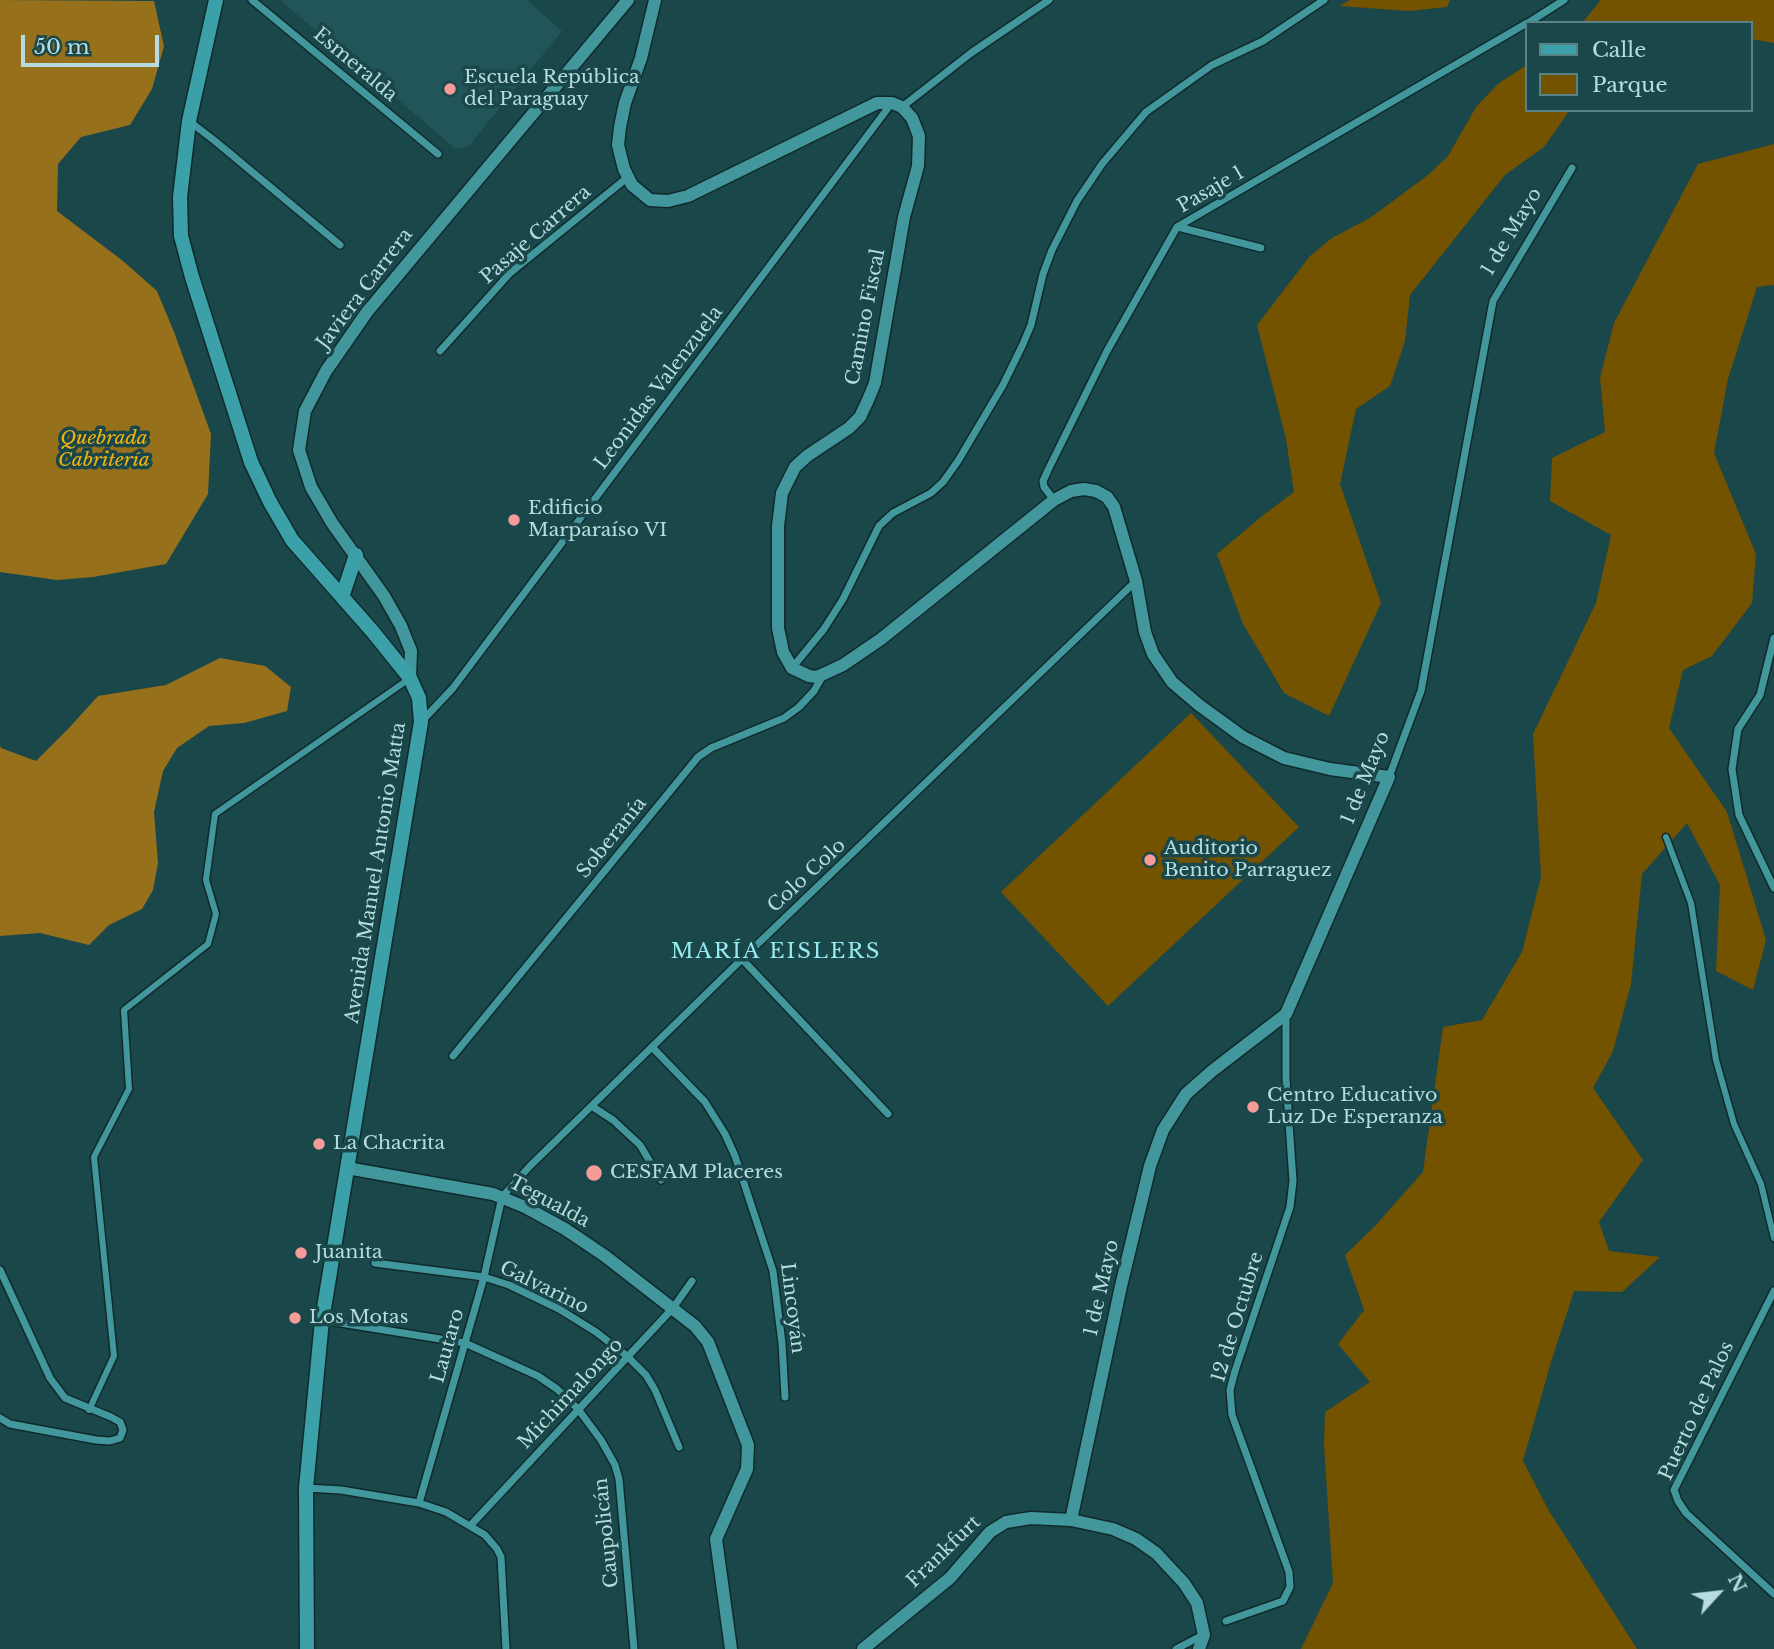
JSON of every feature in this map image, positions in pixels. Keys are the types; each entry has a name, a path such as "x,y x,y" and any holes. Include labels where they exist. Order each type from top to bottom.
{"main road":[{"name":"Avenida Manuel Antonio Matta","path":"216,0 189,121 180,197 181,236 251,462 284,529 308,561 410,678 419,698 421,722 321,1320 306,1488 307,1649"},
{"path":"342,597 356,555"}],"street":[{"name":"Esmeralda","path":"252,0 438,154"},
{"name":"Javiera Carrera","path":"410,678 411,651 401,625 311,487 299,450 305,411 367,312 628,0"},
{"path":"655,0 620,127 618,145 628,177 638,192 650,200 668,201 688,196 869,106 884,102 897,105"},
{"name":"Leonidas Valenzuela","path":"421,722 461,677 897,105 1049,0"},
{"path":"1324,0 1263,41 1212,65 1146,112 1102,164 1077,201 1052,250 1023,344 1003,385 958,461 931,494 893,513 878,526 843,600 824,629 792,668 808,676 822,676 856,657 1054,500 1071,491 1096,491 1107,496 1120,521 1136,580 1145,632 1153,654 1172,682 1243,737 1284,758 1330,769 1389,777"},
{"name":"Pasaje 1","path":"1531,21 1564,0"},
{"name":"Pasaje 1","path":"1054,500 1044,487 1043,481 1107,351 1177,227 1526,24"},
{"name":"Camino Fiscal","path":"792,668 783,652 778,628 778,526 782,493 795,467 860,417 875,383 904,217 919,157 919,136 912,118 897,105"},
{"path":"189,121 340,245"},
{"name":"1 de Mayo","path":"1071,1520 1121,1286 1150,1166 1163,1130 1186,1094 1286,1014 1389,777 1421,691 1493,301 1572,168"},
{"name":"Pasaje Carrera","path":"440,351 510,273 628,177"},
{"path":"1177,227 1261,248"},
{"name":"Colo Colo","path":"502,1197 530,1166 742,959 1136,580"},
{"path":"1774,638 1760,695 1738,729 1732,769 1739,815 1774,888"},
{"name":"Soberanía","path":"453,1056 698,757 711,748 784,718 814,691 822,676"},
{"path":"89,1410 114,1356 94,1157 130,1089 124,1010 208,944 216,914 206,880 215,814 410,678"},
{"path":"1667,837 1691,903 1716,1060 1734,1124 1761,1184 1774,1238"},
{"path":"742,959 888,1114"},
{"name":"12 de Octubre","path":"1226,1621 1283,1601 1290,1587 1290,1572 1232,1415 1230,1391 1290,1207 1293,1181 1286,1079 1286,1014"},
{"name":"Lincoyán","path":"653,1048 705,1102 735,1156 773,1270 785,1397"},
{"path":"593,1107 613,1120 640,1145 661,1180"},
{"name":"Tegualda","path":"347,1168 502,1197 565,1229 673,1308"},
{"name":"Lautaro","path":"419,1503 484,1277 502,1197"},
{"name":"Galvarino","path":"375,1263 484,1277 509,1284 559,1308 628,1356 646,1375 679,1447"},
{"path":"0,1270 50,1378 65,1398 120,1422 123,1430 120,1438 110,1441 96,1440 10,1424 0,1418"},
{"name":"Michimalongo","path":"473,1528 578,1409 673,1308 692,1281"},
{"name":"Puerto de Palos","path":"1774,1291 1674,1490 1686,1513 1774,1594"},
{"path":"673,1308 695,1326 708,1342 748,1445 747,1469 716,1539 731,1649"},
{"name":"Caupolicán","path":"321,1320 465,1343 537,1376 578,1409 601,1440 615,1465 619,1479 634,1649"},
{"path":"306,1488 341,1490 419,1503 446,1511 491,1541 501,1558 506,1649"},
{"name":"Frankfurt","path":"863,1649 950,1578 990,1532 1006,1522 1031,1518 1071,1520 1113,1529 1136,1539 1156,1553 1179,1576 1197,1603 1204,1635"},
{"path":"1176,1649 1204,1635"},
{"path":"1199,1649 1204,1635"}],"shaded area":[{"name":"Escuela República del Paraguay","path":"280,0 527,0 562,31 468,147 456,149"}],"green space":[{"name":"Quebrada Cabritería","path":"0,0 154,1 164,46 152,89 130,125 81,137 58,164 57,211 123,261 157,291 211,434 208,494 166,564 93,577 57,580 0,572"},
{"path":"1350,0 1450,0 1447,7 1409,11 1339,6"},
{"path":"1601,0 1774,0 1774,43 1753,39 1753,21 1584,21"},
{"path":"1526,66 1526,112 1569,112 1544,147 1505,175 1410,295 1405,341 1390,386 1356,409 1340,484 1381,603 1329,716 1284,693 1243,624 1217,554 1294,492 1286,439 1257,325 1310,256 1332,238 1370,218 1428,175 1448,156 1476,107 1499,83"},
{"path":"1774,144 1774,285 1757,287 1728,379 1714,453 1756,554 1752,603 1712,656 1683,670 1669,728 1727,812 1766,940 1753,990 1716,971 1720,885 1687,823 1642,874 1631,984 1613,1051 1593,1088 1643,1160 1599,1222 1609,1251 1660,1257 1622,1292 1574,1291 1523,1461 1549,1511 1637,1649 1301,1649 1333,1583 1324,1445 1325,1412 1370,1382 1338,1344 1364,1310 1345,1255 1423,1172 1443,1027 1482,1020 1522,952 1541,877 1533,734 1596,603 1611,535 1550,501 1552,458 1605,432 1600,378 1614,323 1698,164"},
{"path":"220,658 265,666 291,687 287,711 244,723 209,726 177,748 163,771 154,812 158,863 153,890 142,909 109,925 89,945 40,933 0,936 0,745 1,748 36,761 98,696 166,685"},
{"name":"Auditorio Benito Parraguez","path":"1191,713 1299,827 1108,1006 1001,892"}],"place":[{"name":"Escuela República del Paraguay","path":"450,89"},
{"name":"Edificio Marparaíso VI","path":"514,520"},
{"name":"Auditorio Benito Parraguez","path":"1150,860"},
{"name":"Centro Educativo Luz De Esperanza","path":"1253,1107"},
{"name":"La Chacrita","path":"319,1144"},
{"name":"CESFAM Placeres","path":"594,1173"},
{"name":"Juanita","path":"301,1253"},
{"name":"Los Motas","path":"295,1318"}],"district":[{"name":"MARÍA EISLERS","path":"776,952"}]}
